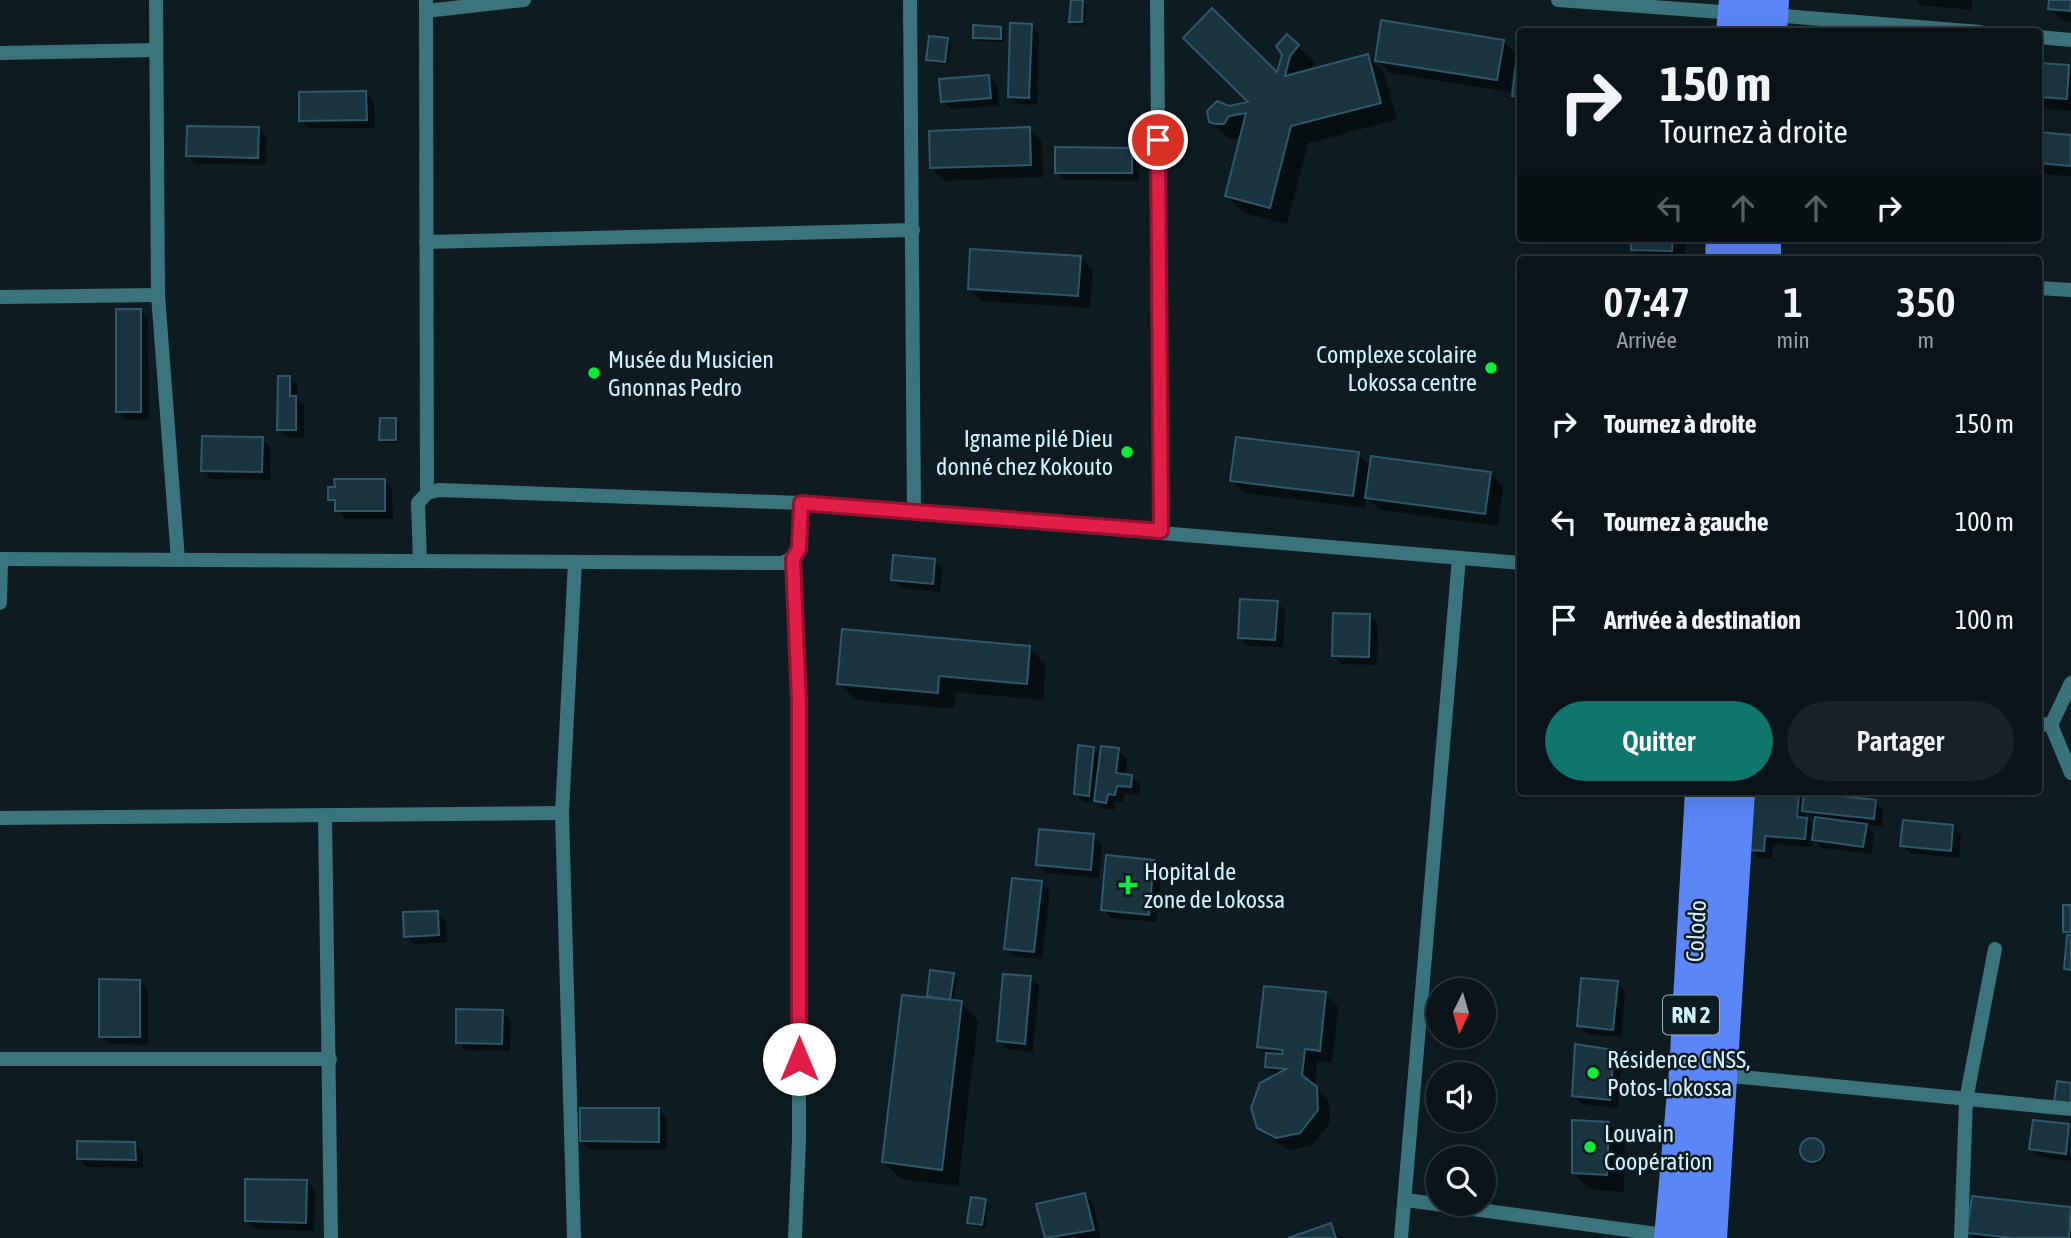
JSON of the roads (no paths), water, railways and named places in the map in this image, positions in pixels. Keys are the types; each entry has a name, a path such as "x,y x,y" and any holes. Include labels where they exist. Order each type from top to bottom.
{"main road":[{"name":"Colodo","path":"1685,1237 1688,1071 1704,795"},
{"name":"Colodo","path":"1685,1237 1721,1074 1736,795"}],"street":[{"path":"156,0 158,295 178,559"},
{"path":"427,493 426,6 524,0"},
{"path":"910,0 914,512"},
{"path":"1157,0 1161,531"},
{"path":"1558,0 1927,28"},
{"path":"2042,37 2071,40"},
{"path":"0,53 156,50"},
{"path":"426,242 913,229"},
{"path":"2042,288 2071,290"},
{"path":"0,297 158,295"},
{"path":"420,561 418,503 427,493 439,491 801,503 1517,563"},
{"path":"795,1238 799,1140 799,702 793,559 799,549 801,503"},
{"path":"1401,1238 1459,558"},
{"path":"0,603 0,559 783,563 793,559"},
{"path":"574,1238 562,813 575,562"},
{"path":"2071,682 2045,725 2071,773"},
{"path":"0,818 562,813"},
{"path":"325,815 331,1238"},
{"path":"1961,1238 1966,1100 1996,949"},
{"path":"0,1059 330,1059"},
{"path":"1721,1074 2071,1109"},
{"path":"1406,1200 1685,1237"}],"place":[{"name":"Complexe scolaire Lokossa centre","path":"1491,368"},
{"name":"Musée du Musicien Gnonnas Pedro","path":"594,373"},
{"name":"Igname pilé Dieu donné chez Kokouto","path":"1127,452"},
{"name":"Hopital de zone de Lokossa","path":"1128,885"},
{"name":"Résidence CNSS, Potos-Lokossa","path":"1593,1073"},
{"name":"Louvain Coopération","path":"1590,1147"}]}
